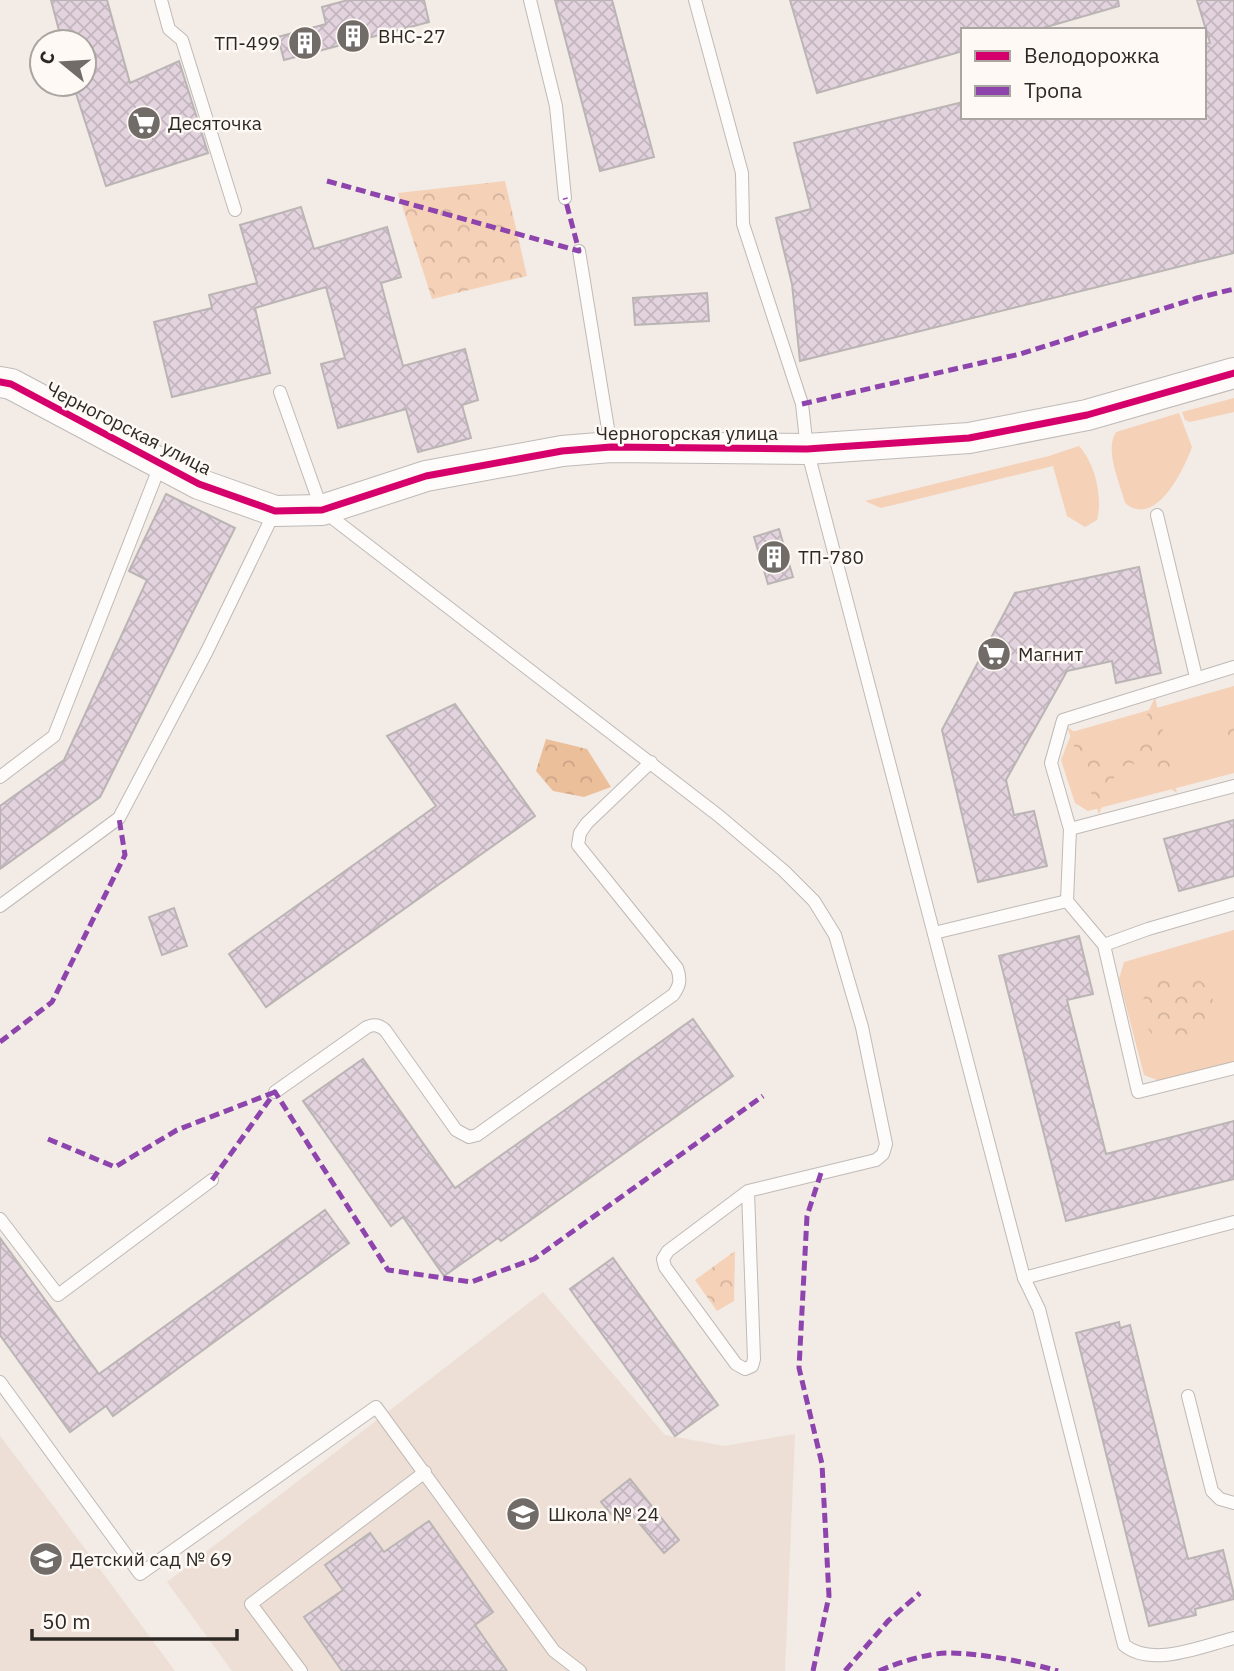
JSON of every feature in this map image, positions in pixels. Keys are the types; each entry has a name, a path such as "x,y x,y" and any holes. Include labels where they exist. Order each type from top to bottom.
{"street":[{"name":"Черногорская улица","path":"0,382 10,384 81,420 200,484 275,511 322,510 426,476 562,451 611,447 807,449 969,438 1087,415 1234,373"}],"lane":[{"path":"161,0 169,29 182,40 235,210"},
{"path":"530,0 556,106 565,198"},
{"path":"695,0 742,173 743,224 802,404 807,449 1024,1278 1039,1309 1124,1645 1144,1655 1158,1657 1234,1638"},
{"path":"579,251 611,447"},
{"path":"281,392 322,510 729,823 814,901 835,935 862,1027 886,1144 883,1154 876,1160 748,1191 668,1251 663,1259 665,1267 736,1364 745,1369 752,1366 754,1359 748,1191"},
{"path":"0,777 54,736 161,463"},
{"path":"0,906 119,818 207,652 275,511"},
{"path":"1157,515 1196,677"},
{"path":"1234,667 1063,720 1051,763 1070,830 1067,901 1104,945 1138,1092 1234,1068"},
{"path":"275,1092 373,1024 385,1030 456,1130 469,1137 477,1135 673,995 679,987 680,976 677,968 578,845 580,833 587,823 651,762"},
{"path":"1070,830 1234,786"},
{"path":"934,933 1067,901"},
{"path":"1104,945 1234,904"},
{"path":"0,1219 58,1295 212,1180"},
{"path":"1024,1278 1234,1222"},
{"path":"0,1382 139,1574 376,1406 554,1651 580,1671"},
{"path":"1188,1396 1212,1491 1220,1499 1234,1503"},
{"path":"301,1671 251,1604 425,1472"}],"shaded area":[{"name":"Школа № 24","path":"543,1292 665,1435 724,1446 795,1434 785,1671 232,1671 167,1582"},
{"name":"Детский сад № 69","path":"0,1436 54,1507 175,1671 0,1671"}],"green space":[{"path":"505,181 527,276 432,299 398,193"},
{"path":"1234,398 1234,412 1190,422 1185,420 1182,412"},
{"path":"1179,413 1192,447 1188,457 1175,481 1158,503 1136,509 1125,503 1114,467 1112,448 1116,432"},
{"path":"1079,446 1093,471 1099,501 1097,520 1085,527 1067,516 1053,466 881,508 865,501 1049,456"},
{"path":"1234,686 1234,773 1088,811 1075,803 1061,760 1072,732"},
{"path":"1155,697 1177,793 1132,763 1118,768 1099,814 1067,727 1115,759 1129,755"},
{"path":"1234,704 1234,749 1232,750 1221,707"},
{"path":"546,739 587,749 611,787 584,797 553,791 536,771"},
{"path":"1234,930 1234,1063 1162,1082 1144,1075 1119,979 1124,962"},
{"path":"1178,973 1198,979 1208,989 1214,1009 1208,1029 1198,1039 1178,1045 1158,1039 1148,1029 1142,1009 1148,989 1158,979"},
{"path":"735,1251 734,1301 717,1311 695,1280"}],"building":[{"path":"51,0 107,0 130,83 179,61 208,153 106,186 78,98 98,98 98,28 58,28"},
{"name":"ВНС-27","path":"348,0 424,0 429,22 284,60 278,37 326,24 322,7"},
{"path":"555,0 612,0 654,157 600,171"},
{"path":"790,0 1118,0 1119,6 1043,28 961,28 961,52 817,93"},
{"path":"1197,0 1234,0 1234,253 800,361 792,284 776,218 811,209 794,143 961,102 961,119 1206,119 1206,44 1210,43"},
{"path":"301,207 314,249 387,227 401,277 381,283 403,366 465,349 478,400 462,405 471,438 418,452 406,409 338,428 321,364 345,358 326,287 255,308 270,373 172,397 154,322 212,308 209,295 257,283 240,225"},
{"path":"707,293 709,321 635,325 633,298"},
{"path":"166,494 235,528 100,797 0,869 0,806 64,760 147,580 129,571"},
{"name":"ТП-780","path":"779,529 793,577 768,584 754,537"},
{"path":"1139,567 1161,673 1116,683 1112,661 1067,671 1006,780 1014,815 1034,811 1047,866 978,882 942,730 1015,593"},
{"path":"455,704 535,816 266,1007 229,954 436,806 387,736"},
{"path":"1234,820 1234,876 1179,891 1164,839"},
{"path":"174,908 187,946 162,955 149,917"},
{"path":"1079,936 1093,994 1067,1000 1106,1154 1234,1121 1234,1179 1066,1221 999,956"},
{"path":"693,1019 733,1076 501,1241 498,1238 444,1276 403,1217 391,1226 303,1101 363,1059 455,1188"},
{"path":"325,1210 349,1243 113,1416 106,1406 70,1432 0,1335 0,1238 99,1374"},
{"path":"613,1258 718,1405 675,1436 570,1289"},
{"path":"1119,1322 1120,1328 1130,1325 1188,1559 1223,1550 1234,1595 1234,1599 1195,1609 1196,1615 1149,1626 1076,1333"},
{"path":"630,1479 679,1540 664,1553 630,1512 618,1522 601,1502"},
{"path":"429,1521 493,1612 475,1625 507,1671 342,1671 304,1617 343,1590 325,1565 370,1533 384,1552"}],"marked path":[{"path":"327,181 579,251 565,198"},
{"path":"802,404 1020,354 1197,298 1234,289"},
{"path":"0,1042 52,1002 125,855 119,818"},
{"path":"48,1139 115,1167 177,1130 275,1092"},
{"path":"212,1180 275,1092 388,1270 471,1282 534,1259 763,1096"},
{"path":"813,1671 829,1596 822,1464 799,1368 807,1216 821,1173"},
{"path":"845,1671 888,1621 920,1593"},
{"path":"879,1671 913,1659 948,1653 1003,1659 1058,1671"}],"cycle path":[{"path":"0,382 11,384 199,484 275,511 322,510 426,476 562,451 611,447 807,449 969,438 1087,415 1234,373"}],"place":[{"name":"ВНС-27","path":"353,36"},
{"name":"ТП-499","path":"305,43"},
{"name":"Десяточка","path":"144,123"},
{"name":"ТП-780","path":"774,557"},
{"name":"Магнит","path":"994,654"},
{"name":"Школа № 24","path":"523,1514"},
{"name":"Детский сад № 69","path":"46,1559"}]}
